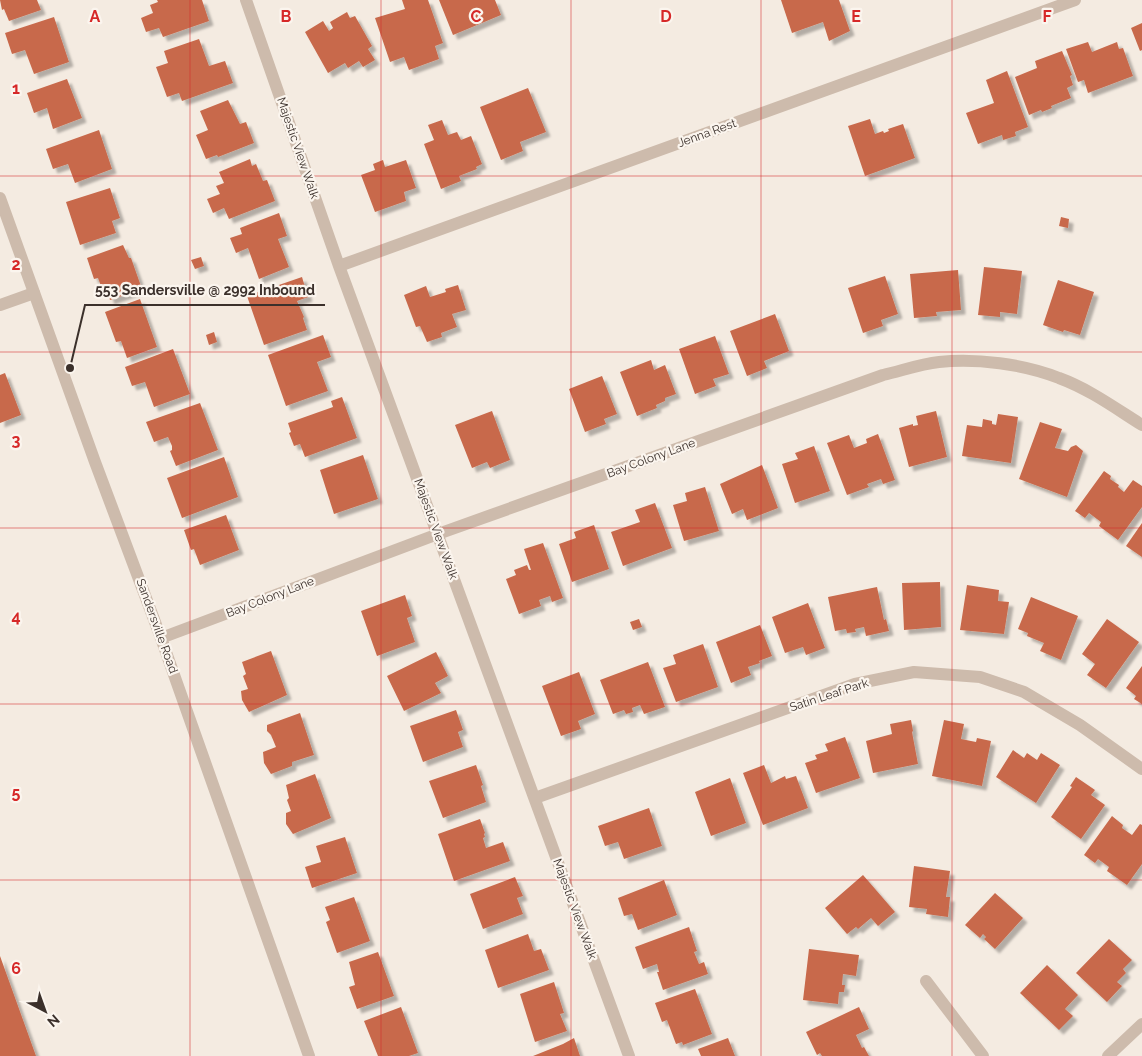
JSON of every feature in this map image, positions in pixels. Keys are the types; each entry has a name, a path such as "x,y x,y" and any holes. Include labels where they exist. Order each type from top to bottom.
{"street":[{"name":"Majestic View Walk","path":"246,0 339,266 629,1056"},
{"name":"Jenna Rest","path":"339,266 1075,0"},
{"name":"Sandersville Road","path":"0,198 161,638 309,1056"},
{"path":"0,305 34,293"},
{"name":"Bay Colony Lane","path":"161,638 438,534 883,375 938,362 977,361 1023,368 1059,377 1101,398 1142,425"},
{"name":"Satin Leaf Park","path":"535,798 855,684 914,672 980,677 1024,692 1080,726 1142,769"},
{"path":"926,981 982,1056"},
{"path":"1108,1056 1142,1024"}],"building":[{"path":"0,0 37,0 41,10 9,21 4,9 2,10"},
{"path":"157,0 202,0 209,21 163,37 159,28 146,32 141,18 153,13 150,5 158,2"},
{"path":"402,0 428,0 443,43 435,46 439,59 409,70 404,57 390,62 375,18 405,9"},
{"path":"439,0 495,0 501,15 453,35"},
{"path":"781,0 839,0 850,31 829,41 823,22 792,33"},
{"path":"347,12 350,18 355,16 372,46 368,49 375,60 363,67 359,61 348,68 345,63 328,73 305,32 323,21 329,31 333,28 330,22"},
{"path":"54,17 69,62 34,74 25,50 12,54 5,33"},
{"path":"1142,23 1142,50 1140,51 1131,28"},
{"path":"199,39 209,66 225,61 233,83 182,101 179,93 167,97 156,67 168,63 164,51"},
{"path":"1088,42 1092,52 1117,42 1119,49 1123,48 1133,76 1088,93 1084,80 1078,82 1066,49"},
{"path":"1062,51 1072,75 1070,76 1073,85 1067,88 1071,98 1051,106 1052,108 1029,115 1015,77 1037,68 1035,61"},
{"path":"1007,71 1028,127 1015,132 1016,136 1003,140 1002,135 978,144 966,113 994,103 986,80"},
{"path":"67,79 82,118 53,129 47,108 34,113 27,93"},
{"path":"528,88 546,132 520,142 523,151 501,160 480,107"},
{"path":"228,100 240,124 246,122 254,143 218,157 217,155 206,159 196,135 208,130 200,111"},
{"path":"870,119 875,134 883,131 884,133 889,131 888,129 903,124 915,158 865,176 848,126"},
{"path":"442,120 448,135 457,132 461,140 471,136 482,164 476,167 477,169 459,176 461,181 441,189 424,144 434,140 428,125"},
{"path":"99,130 112,169 75,183 68,164 53,169 46,149"},
{"path":"250,159 252,166 256,164 263,181 267,180 275,201 229,219 224,208 213,213 207,199 220,194 216,186 224,183 219,172"},
{"path":"383,160 385,167 406,160 416,188 404,192 406,201 375,212 361,175 375,170 373,164"},
{"path":"110,188 120,218 112,221 116,233 80,245 66,202"},
{"path":"279,213 287,236 278,239 289,267 259,279 248,248 236,253 230,238 242,234 240,228"},
{"path":"1061,217 1069,219 1068,228 1059,226"},
{"path":"123,245 129,258 131,258 142,289 110,300 105,285 101,286 98,278 94,279 87,258"},
{"path":"201,257 204,266 195,269 191,260"},
{"path":"984,267 1022,271 1017,314 1000,312 1000,317 978,315"},
{"path":"958,270 961,310 936,312 937,316 914,318 910,274"},
{"path":"885,276 898,314 881,320 883,326 863,333 848,288"},
{"path":"302,277 308,297 297,301 307,330 264,345 247,296"},
{"path":"1058,280 1094,292 1080,335 1064,330 1063,332 1043,325"},
{"path":"458,285 466,310 452,314 457,327 441,333 442,337 427,342 420,326 416,327 404,295 426,286 430,297 446,292 445,289"},
{"path":"140,299 157,347 127,358 121,341 116,342 105,312"},
{"path":"775,314 789,351 764,361 767,368 747,376 730,331"},
{"path":"214,332 217,342 209,345 206,335"},
{"path":"323,335 331,357 317,362 328,391 286,406 268,355"},
{"path":"715,336 729,374 713,379 716,386 695,394 679,349"},
{"path":"173,349 190,394 154,407 145,382 132,386 125,367"},
{"path":"651,360 654,370 665,365 676,394 665,398 665,401 656,405 657,408 637,416 620,372"},
{"path":"5,373 21,415 0,423 0,375"},
{"path":"602,376 617,414 604,419 606,424 585,432 569,389"},
{"path":"342,397 357,438 305,457 300,444 294,446 289,433 291,432 288,423 333,407 331,401"},
{"path":"200,403 218,450 176,466 170,451 172,446 168,437 154,442 146,422"},
{"path":"492,411 510,460 490,468 487,462 472,468 455,425"},
{"path":"936,411 947,457 909,467 899,428 913,424 913,426 918,425 916,416"},
{"path":"998,414 1018,417 1011,463 962,456 967,425 982,427 983,419 992,421 992,424 996,425"},
{"path":"1040,422 1062,429 1055,448 1068,451 1076,445 1083,451 1067,497 1019,479"},
{"path":"878,434 895,480 883,484 881,479 867,484 869,487 847,495 827,443 849,435 854,448 867,443 866,439"},
{"path":"814,446 830,491 795,503 782,464 798,459 795,453"},
{"path":"363,455 378,499 334,514 320,470"},
{"path":"224,457 238,497 182,518 167,478"},
{"path":"762,465 778,508 747,520 743,509 732,514 720,484"},
{"path":"1104,471 1111,476 1110,479 1119,485 1118,487 1124,492 1133,480 1142,486 1142,507 1118,540 1099,526 1101,522 1089,513 1085,518 1075,511"},
{"path":"705,487 719,531 684,541 673,505 687,501 685,493"},
{"path":"655,503 672,548 623,566 611,532 640,522 635,510"},
{"path":"226,515 239,550 200,565 194,549 191,550 184,530"},
{"path":"1142,523 1142,557 1126,546"},
{"path":"594,525 609,569 572,582 559,544 576,538 574,532"},
{"path":"543,543 563,598 552,602 550,596 539,600 541,606 519,614 506,579 516,575 514,570 527,565 529,570 531,570 524,549"},
{"path":"940,582 941,627 904,630 902,583"},
{"path":"967,585 999,590 998,601 1009,602 1004,634 960,630"},
{"path":"877,587 884,620 886,619 889,631 866,636 864,627 855,629 856,632 847,633 846,629 835,631 828,597"},
{"path":"405,595 412,616 407,618 415,642 377,656 361,611"},
{"path":"1031,597 1078,616 1061,660 1040,651 1044,643 1027,636 1028,633 1018,629"},
{"path":"808,603 825,648 806,655 803,647 785,653 772,617"},
{"path":"639,619 642,627 633,630 630,622"},
{"path":"1107,619 1139,642 1106,688 1087,675 1095,664 1082,654"},
{"path":"760,625 772,656 748,667 751,675 731,683 716,642"},
{"path":"703,644 718,687 676,702 663,668 676,664 673,655"},
{"path":"271,651 287,695 249,712 242,700 241,691 248,689 243,676 246,674 242,662"},
{"path":"436,652 448,676 435,683 441,693 404,711 387,676"},
{"path":"648,662 665,707 644,714 640,705 632,708 633,712 626,714 624,710 613,714 600,680"},
{"path":"1142,666 1142,704 1134,699 1136,696 1126,688"},
{"path":"579,672 595,714 578,721 581,729 561,736 542,686"},
{"path":"456,710 463,730 458,732 463,747 423,762 410,726"},
{"path":"300,713 314,755 292,762 292,766 271,774 264,763 263,752 276,747 271,735 267,731 267,725"},
{"path":"911,720 918,764 873,773 866,741 892,734 890,724"},
{"path":"944,720 964,724 961,739 976,742 977,738 991,741 982,786 932,776"},
{"path":"845,737 860,778 816,793 805,763 817,759 815,755 828,751 825,744"},
{"path":"1013,750 1024,758 1027,753 1037,760 1041,753 1060,765 1036,803 996,777"},
{"path":"476,765 483,785 481,786 486,802 443,818 429,781"},
{"path":"764,765 771,783 785,776 786,779 796,776 808,808 763,825 743,773"},
{"path":"315,774 331,818 293,834 286,824 286,813 291,811 287,800 289,798 286,785"},
{"path":"1076,777 1095,790 1091,795 1105,805 1081,839 1051,817 1072,787 1070,786"},
{"path":"730,778 746,823 711,836 695,792"},
{"path":"649,808 662,846 624,859 618,842 605,846 598,826"},
{"path":"1112,816 1123,825 1122,828 1132,835 1140,824 1142,825 1142,864 1127,885 1107,871 1109,867 1098,859 1095,863 1084,855"},
{"path":"480,819 485,833 483,838 486,848 503,842 510,861 454,881 438,834"},
{"path":"345,837 357,873 312,888 305,867 321,862 316,846"},
{"path":"914,866 950,871 946,897 950,897 948,917 926,914 927,909 909,907"},
{"path":"863,875 895,912 878,926 871,918 858,929 856,927 847,934 825,908"},
{"path":"515,877 523,896 517,898 523,914 483,929 470,894"},
{"path":"664,880 677,915 638,930 632,914 624,916 618,898"},
{"path":"995,893 1023,918 995,949 984,939 986,937 983,934 980,938 965,925"},
{"path":"354,897 370,941 337,953 326,922 330,920 325,907"},
{"path":"689,927 697,951 694,952 699,964 704,962 708,974 663,990 657,972 659,972 657,964 643,969 635,947"},
{"path":"528,934 534,951 541,949 549,970 498,988 485,950"},
{"path":"1109,939 1132,960 1123,969 1126,973 1117,982 1122,986 1107,1002 1076,973"},
{"path":"809,949 859,955 856,976 843,974 842,985 845,985 844,992 839,992 838,1004 803,1000"},
{"path":"378,952 394,996 357,1009 349,987 355,985 349,962"},
{"path":"0,956 36,1056 0,1056"},
{"path":"1047,965 1078,995 1065,1009 1073,1016 1059,1030 1020,993"},
{"path":"554,982 564,1013 560,1014 567,1031 535,1042 520,994"},
{"path":"695,989 712,1034 683,1045 682,1042 676,1044 667,1020 662,1022 655,1003"},
{"path":"401,1007 418,1053 409,1056 378,1056 364,1021"},
{"path":"859,1007 869,1029 856,1035 862,1048 864,1047 869,1056 822,1056 820,1053 817,1055 806,1032"},
{"path":"574,1038 580,1056 533,1056 563,1044"},
{"path":"728,1038 735,1056 701,1056 698,1049"}],"place":[{"name":"553 Sandersville @ 2992 Inbound","path":"70,368"}]}
